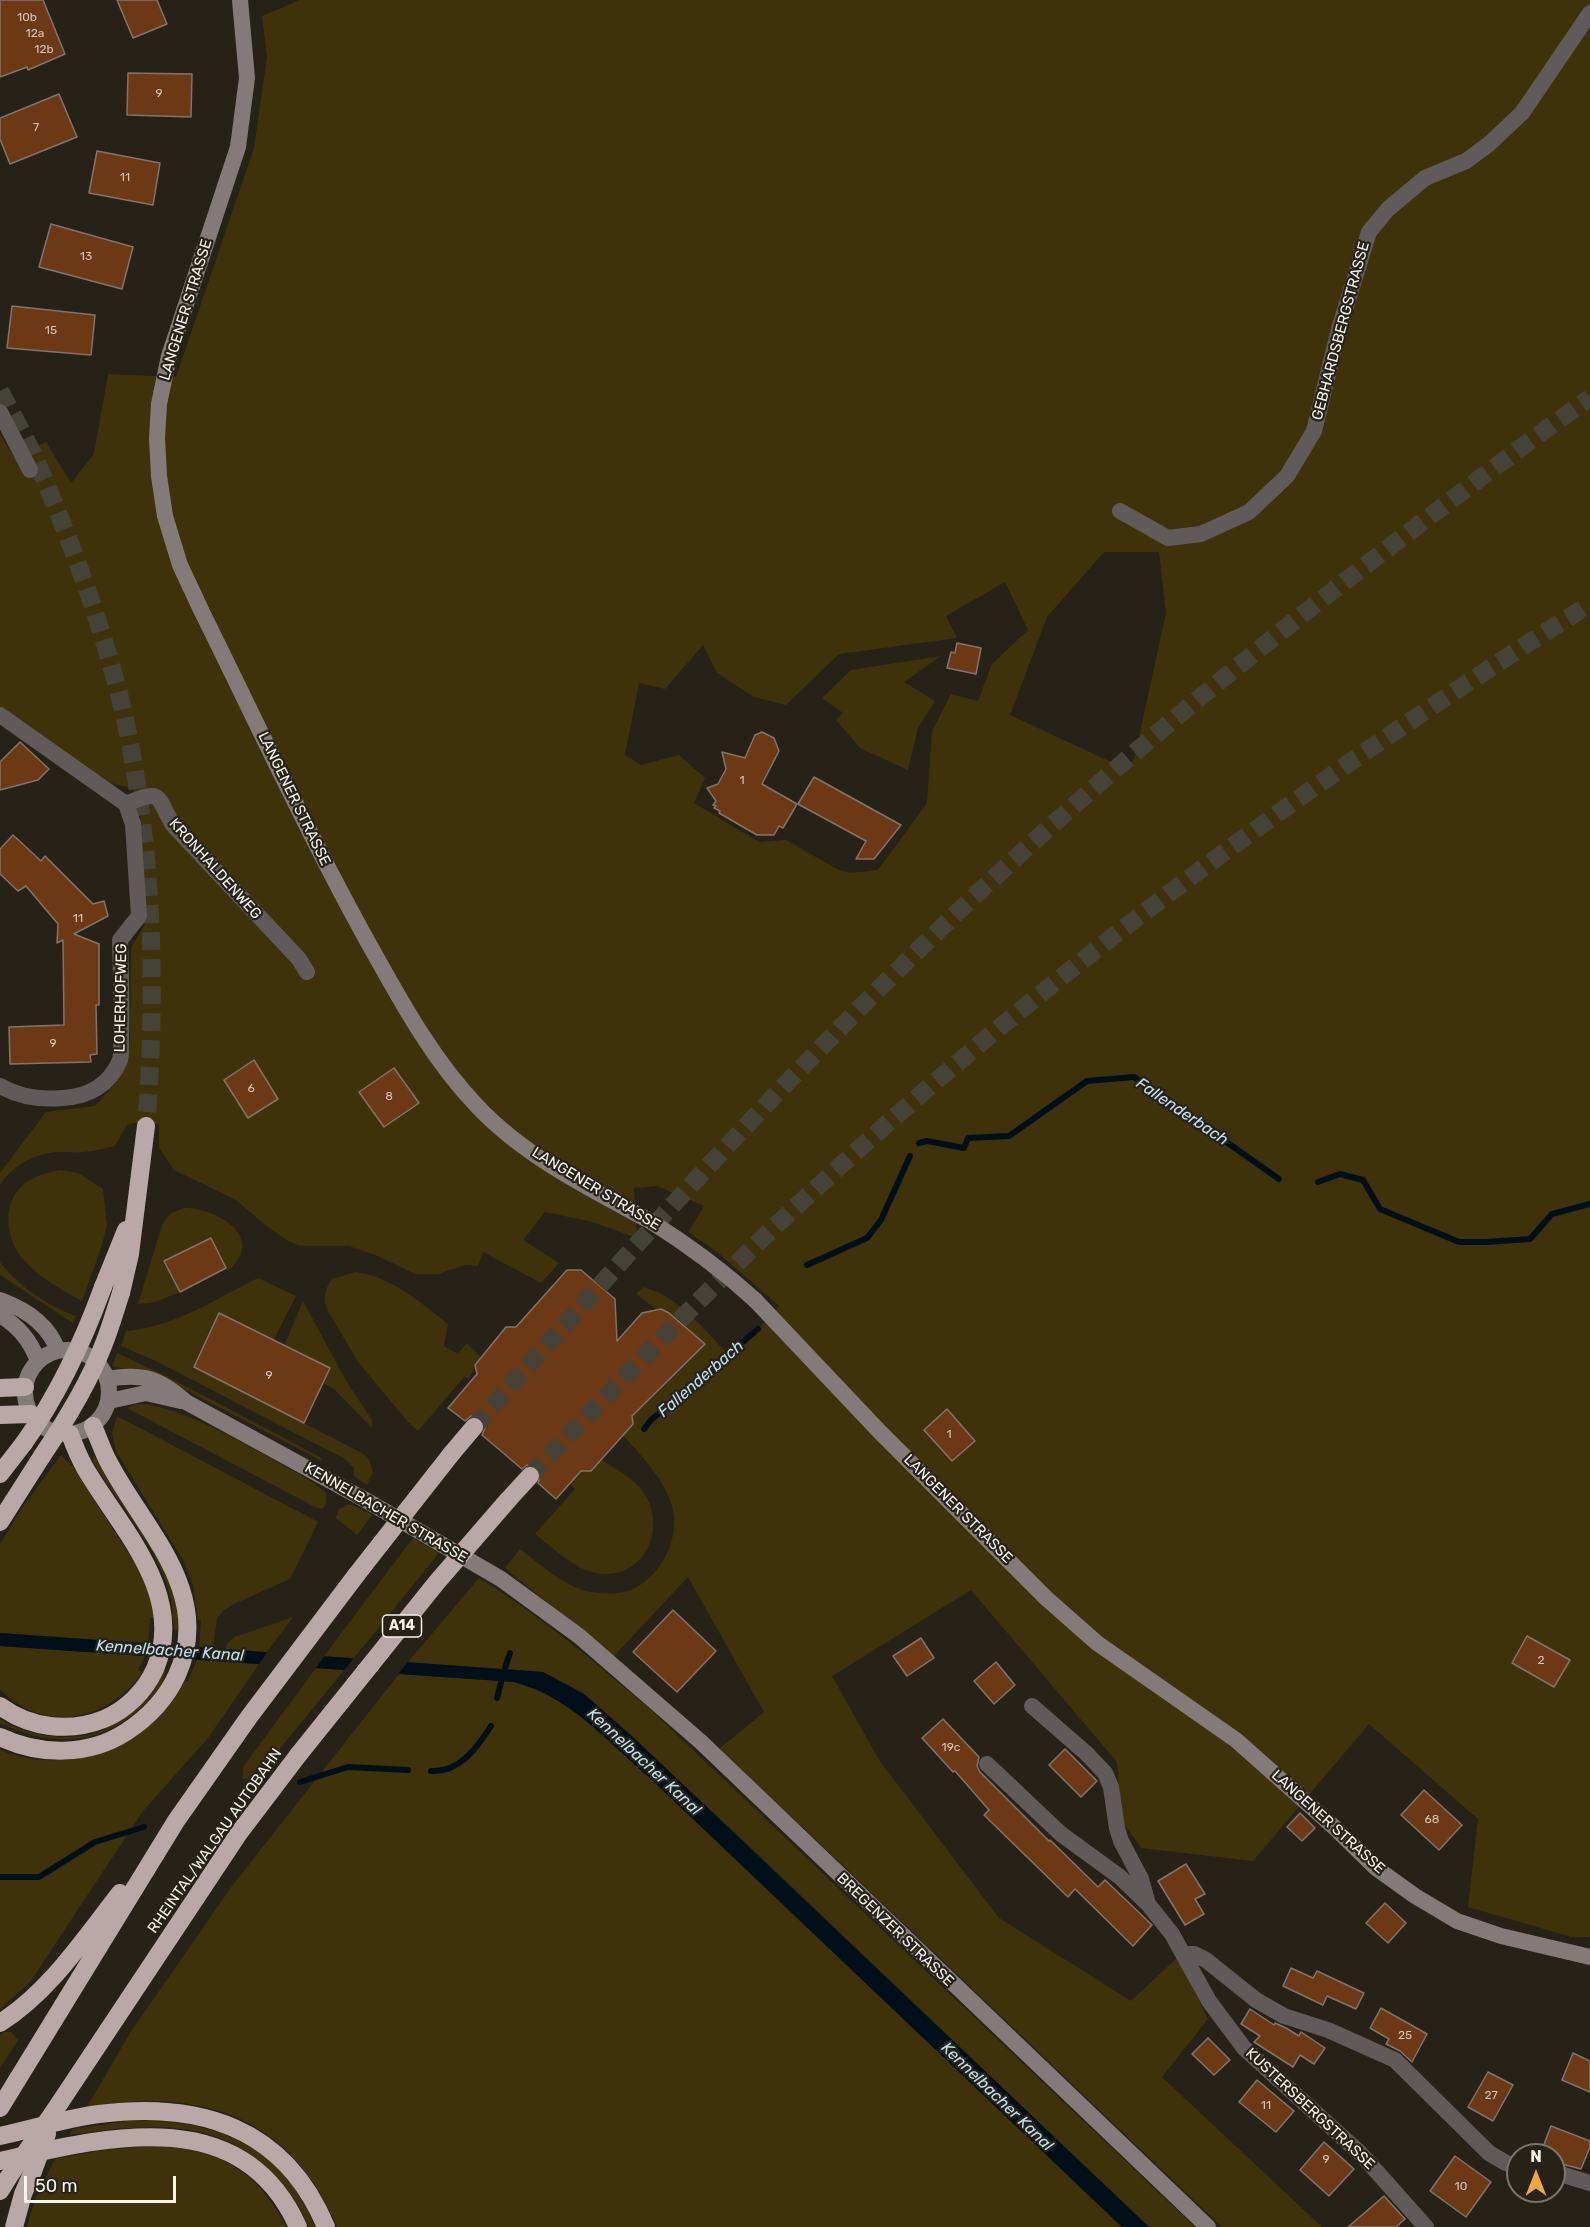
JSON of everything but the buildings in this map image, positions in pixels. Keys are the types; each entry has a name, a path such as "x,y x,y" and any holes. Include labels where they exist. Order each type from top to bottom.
{"highway":[{"path":"0,1522 72,1408 103,1348 121,1293 130,1254 146,1126"},
{"path":"0,1474 43,1416 64,1378 83,1337 135,1205"},
{"path":"0,1388 25,1387"},
{"path":"0,1415 31,1414"},
{"path":"0,1737 38,1750 77,1750 100,1744 123,1734 142,1721 169,1691 179,1670 187,1633 181,1588 172,1566 108,1460 93,1426"},
{"path":"0,2023 50,1980 176,1821 249,1717 357,1574 474,1428"},
{"path":"0,1706 12,1714 39,1725 68,1727 93,1723 128,1704 146,1684 156,1667 163,1644 164,1614 152,1575 83,1466 70,1434"},
{"path":"0,1505 37,1463"},
{"name":"RHEINTAL/WALGAU AUTOBAHN","path":"3,2177 59,2104 239,1833 298,1754 437,1582 530,1476"},
{"path":"0,2108 176,1821"},
{"path":"14,2227 23,2194 59,2104"},
{"path":"0,2136 82,2117 116,2112 164,2111 214,2119 254,2138 274,2154 305,2187 326,2227"},
{"path":"3,2177 102,2140 147,2136 192,2140 221,2149 250,2165 280,2196 298,2227"}],"main road":[{"name":"LANGENER STRASSE","path":"240,0 247,78 238,147 169,356 159,404 157,438 159,476 165,516 180,565 202,612 343,896 429,1048 477,1107 527,1148 563,1172 650,1221 720,1268 1046,1598 1097,1643 1236,1740 1334,1827 1376,1868 1415,1896 1457,1921 1501,1936 1590,1957"},
{"path":"0,1300 30,1315 46,1329 54,1339 58,1351"},
{"path":"0,1315 23,1332 38,1361"},
{"path":"58,1351 73,1351 86,1355 104,1370 107,1379 109,1401 104,1413 93,1426 80,1432 70,1434 52,1432 41,1426 31,1414 25,1397 29,1374 38,1361 58,1351"},
{"name":"KENNELBACHER STRASSE","path":"107,1379 140,1377 167,1386 186,1402 361,1497 501,1579 579,1636"},
{"name":"KENNELBACHER STRASSE","path":"109,1401 146,1393 186,1402"},
{"name":"BREGENZER STRASSE","path":"579,1636 701,1742 1208,2227"}],"street":[{"name":"GEBHARDSBERGSTRASSE","path":"1120,511 1168,538 1201,534 1249,512 1287,476 1314,431 1339,329 1369,232 1388,209 1425,178 1466,161 1489,144 1522,113 1590,12"},
{"path":"0,412 30,470"},
{"path":"0,715 126,804"},
{"name":"KRONHALDENWEG","path":"126,804 156,795 172,825 299,958 308,972"},
{"name":"LOHERHOFWEG","path":"0,1086 22,1096 45,1100 70,1098 96,1090 111,1076 121,1058 120,940 139,916 133,824 126,804"},
{"name":"KUSTERSBERGSTRASSE","path":"1032,1706 1086,1753 1105,1773 1111,1787 1121,1841 1141,1879 1148,1904"},
{"name":"KUSTERSBERGSTRASSE","path":"987,1764 1061,1834 1120,1876 1148,1904 1172,1934 1209,2001 1244,2048 1360,2154 1426,2227"},
{"path":"1183,1954 1194,1954 1206,1960 1256,2000 1284,2016 1338,2034 1395,2060 1489,2153 1506,2163"},
{"path":"1566,2176 1590,2183"}],"shaded area":[{"path":"300,0 1590,0 1590,1937 1572,1937 1468,1907 1478,1819 1369,1724 1253,1861 1141,1848 1122,1821 1117,1762 971,1590 832,1676 879,1760 999,1918 1131,2001 1178,1957 1208,2019 1162,2077 1322,2227 1222,2227 812,1836 718,1750 764,1712 688,1577 613,1657 505,1568 520,1549 568,1584 591,1592 614,1593 626,1592 642,1584 660,1566 674,1531 672,1506 658,1477 623,1435 633,1424 632,1417 705,1344 661,1309 656,1309 636,1294 643,1287 670,1299 692,1316 732,1358 779,1306 716,1251 688,1232 704,1206 657,1186 634,1188 637,1238 593,1222 545,1212 523,1240 559,1263 541,1283 483,1252 478,1266 465,1265 438,1274 415,1274 380,1257 349,1246 301,1246 288,1241 236,1200 174,1170 159,1148 159,1124 127,1125 115,1146 36,1156 13,1170 0,1185 0,1173 46,1112 95,1106 119,1079 130,1049 131,948 147,921 140,814 133,789 108,782 0,709 0,434 14,457 46,442 71,483 94,454 108,374 176,377 254,148 267,57 262,16","holes":["1104,552 1159,552 1166,613 1134,760 1124,768 1010,715 1047,617","1005,582 1028,630 992,664 978,701 951,694 932,731 927,803 878,870 850,873 837,869 786,840 759,842 694,803 705,778 679,755 641,765 625,755 639,683 665,689 703,645 717,673 754,697 786,705 839,654 957,638 946,616"]},
{"path":"941,656 904,682 935,701 918,728 908,770 860,748 836,720 843,713 822,698 851,670"},
{"path":"59,1170 78,1173 103,1189 107,1225 82,1301 50,1283 28,1265 16,1249 9,1228 10,1207 20,1188 36,1177"},
{"path":"184,1208 211,1213 233,1227 240,1237 242,1247 239,1259 228,1271 210,1238 165,1261 180,1292 155,1302 138,1304 162,1225 171,1213"},
{"path":"0,1262 34,1294 76,1316 73,1323 0,1275"},
{"path":"355,1272 368,1274 393,1284 416,1299 448,1324 444,1346 458,1354 467,1343 481,1358 468,1379 465,1376 418,1431 358,1362 327,1309 325,1293 332,1279"},
{"path":"258,1278 296,1296 273,1341 219,1313 194,1367 362,1453 369,1460 373,1472 367,1485 354,1476 354,1468 345,1459 156,1361 121,1346 126,1331 178,1318"},
{"path":"303,1301 345,1379 372,1420 372,1428 334,1389 323,1383 330,1368 284,1346"},
{"path":"117,1353 168,1377 320,1457 322,1461 165,1379 112,1366"},
{"path":"136,1404 156,1406 178,1413 226,1434 313,1482 326,1493 325,1506 322,1509 315,1507 127,1408"},
{"path":"117,1416 318,1522 290,1579 236,1603 224,1610 217,1618 213,1648 199,1647 201,1620 198,1620 193,1585 183,1560 116,1451 112,1433"},
{"path":"61,1455 74,1468 138,1568 148,1588 155,1618 150,1618 148,1643 0,1633 0,1544 22,1508"},
{"path":"93,1455 148,1539 166,1574 177,1610 178,1629 175,1632 170,1595 164,1577 147,1543 93,1462"},
{"path":"601,1459 640,1487 651,1508 653,1524 651,1539 645,1552 636,1563 624,1571 609,1574 584,1569 562,1556 535,1534 575,1489 570,1483 581,1472 591,1471"},
{"path":"353,1505 372,1515 357,1535 336,1518 339,1509"},
{"path":"413,1538 439,1553 354,1658 324,1656"},
{"path":"479,1578 547,1624 653,1712 1195,2227 1149,2227 726,1824 584,1694 543,1672 408,1662"},
{"path":"293,1617 267,1652 226,1649 227,1644 234,1637"},
{"path":"0,1646 145,1656 138,1670 142,1672 128,1689 112,1702 94,1711 74,1716 55,1717 35,1712 17,1703 0,1689"},
{"path":"197,1660 259,1664 208,1738 143,1811 30,1982 0,2009 0,1750 26,1758 53,1760 80,1758 106,1751 152,1724 170,1704 185,1681 188,1681"},
{"path":"316,1668 345,1669 259,1774 243,1780 243,1767"},
{"path":"164,1669 166,1670 165,1675 161,1684 145,1704 129,1718 94,1735 76,1739 57,1739 19,1731 0,1723 0,1719 12,1726 41,1735 73,1737 88,1735 114,1723 128,1711"},
{"path":"399,1674 514,1682 543,1692 572,1709 653,1781 1122,2227 337,2227 317,2189 294,2158 267,2135 237,2118 203,2107 167,2102 128,2102 87,2107 130,2033 232,1886"},
{"path":"4,2032 11,2032 18,2040 0,2068 0,2035"},
{"path":"128,2121 188,2124 241,2141 264,2156 284,2175 301,2198 315,2227 309,2227 287,2191 263,2164 237,2146 208,2134 177,2128 144,2127 69,2135 72,2129"},
{"path":"153,2146 198,2152 216,2157 233,2166 248,2176 262,2190 287,2227 27,2227 35,2199 55,2159 103,2150"}],"water":[{"name":"Kennelbacher Kanal","path":"0,1633 543,1672 584,1694 633,1737 1149,2227 1122,2227 606,1737 572,1710 535,1689 514,1682 0,1646"}],"pier":[{"path":"269,1649 326,1653 314,1671 257,1667"},
{"path":"356,1655 410,1659 396,1677 343,1672"}],"waterway":[{"name":"Fallenderbach","path":"919,1143 927,1141 964,1148 968,1138 1009,1136 1087,1081 1134,1077 1279,1179"},
{"name":"Fallenderbach","path":"807,1265 867,1238 881,1220 910,1156"},
{"name":"Fallenderbach","path":"1318,1182 1340,1174 1363,1180 1380,1209 1459,1242 1530,1239 1552,1214 1590,1204"},
{"name":"Fallenderbach","path":"644,1429 651,1420 758,1329"},
{"name":"Fallenderbach","path":"505,1668 510,1653"},
{"name":"Fallenderbach","path":"497,1698 502,1679"},
{"name":"Fallenderbach","path":"431,1771 450,1768 466,1758 491,1726"},
{"name":"Fallenderbach","path":"300,1782 348,1767 408,1770"},
{"name":"Fallenderbach","path":"0,1877 39,1877 95,1842 144,1827"}],"tunnel":[{"path":"0,391 36,462 83,577 107,650 126,724 140,805 149,897 152,988 146,1126"},
{"path":"474,1427 714,1160 838,1030 966,904 1068,811 1278,634 1462,491 1590,398"},
{"path":"530,1476 669,1331 776,1225 903,1109 996,1030 1091,954 1286,807 1487,670 1590,604"}]}
